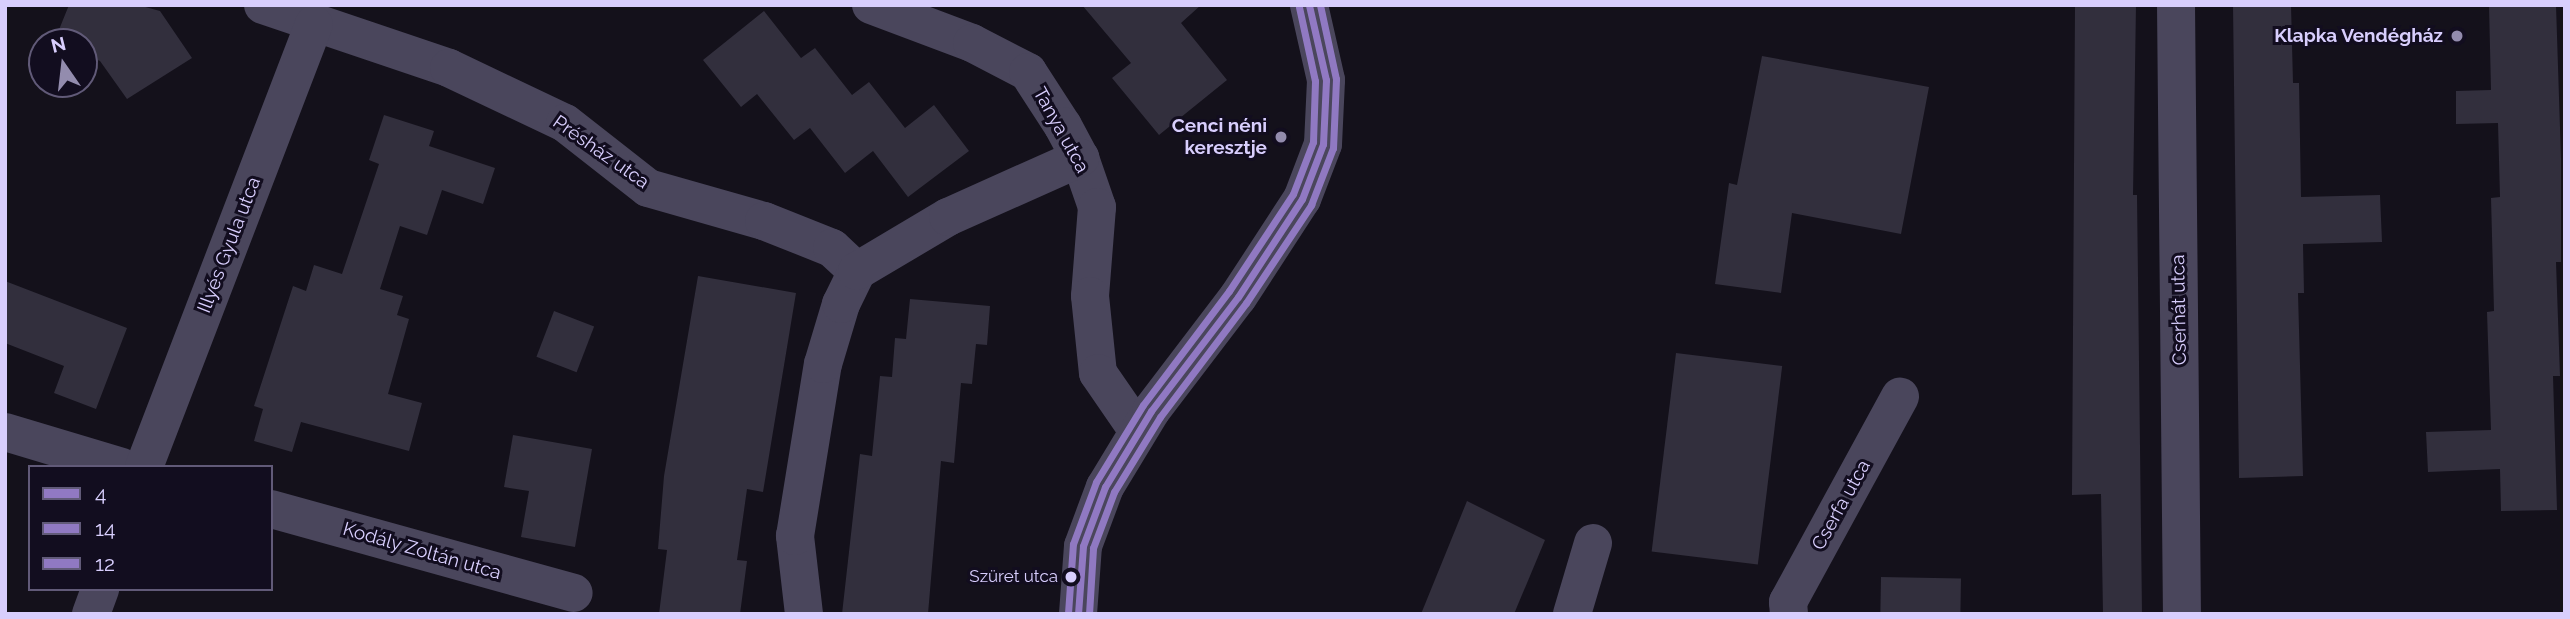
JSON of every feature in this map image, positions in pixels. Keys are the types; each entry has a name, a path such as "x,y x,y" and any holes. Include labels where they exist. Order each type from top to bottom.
{"street":[{"name":"Présház utca","path":"263,5 449,68 565,123 648,188 764,221 832,248 857,271"},
{"name":"Tanya utca","path":"871,5 972,43 1028,72 1080,158 1097,206 1090,296 1098,373 1138,431"},
{"path":"1077,614 1083,546 1105,487 1138,431 1238,297 1302,199 1323,144 1326,80 1309,5"},
{"name":"Cserhát utca","path":"2176,5 2182,614"},
{"name":"Illyés Gyula utca","path":"145,465 314,24"},
{"path":"804,614 795,536 823,364 841,304 857,271 948,216 1080,158"},
{"name":"Cserfa utca","path":"1789,614 1788,602 1900,397"},
{"path":"5,432 115,465"},
{"name":"Kodály Zoltán utca","path":"273,510 574,593"},
{"path":"1572,614 1593,543"},
{"path":"91,614 99,591"}],"building":[{"path":"69,5 138,5 160,11 192,58 127,99 98,60 98,28 60,28"},
{"path":"1082,5 1201,5 1181,23 1227,80 1159,135 1112,78 1131,63"},
{"path":"2075,5 2136,5 2133,195 2137,195 2142,614 2103,614 2101,494 2072,495"},
{"path":"2233,5 2291,5 2293,83 2299,83 2301,197 2380,195 2382,242 2303,244 2304,293 2298,293 2303,476 2239,478"},
{"path":"2489,5 2556,5 2561,159 2561,262 2556,262 2560,376 2553,376 2557,510 2501,511 2500,469 2428,472 2426,432 2491,430 2487,312 2494,311 2491,198 2500,197 2498,123 2456,124 2456,91 2491,90"},
{"path":"764,11 801,58 815,48 852,95 869,82 905,128 934,105 969,151 908,197 873,151 845,173 810,128 794,140 757,94 741,107 703,60"},
{"path":"1762,56 1929,87 1901,234 1792,213 1781,293 1715,284 1729,183 1737,185"},
{"path":"384,115 434,131 429,146 495,168 483,204 442,190 427,235 400,226 380,289 403,296 397,315 409,319 388,394 422,403 409,451 301,422 292,452 254,441 263,409 254,406 293,286 306,291 314,265 342,274 379,164 369,160"},
{"path":"698,276 796,293 763,492 747,489 737,560 747,561 740,614 659,614 667,550 658,549 664,476"},
{"path":"5,281 127,328 96,409 54,393 64,366 5,343"},
{"path":"910,299 990,306 987,345 976,344 972,384 961,383 954,463 941,461 928,614 842,614 860,454 872,456 880,376 892,377 895,338 906,339"},
{"path":"554,311 594,326 577,372 536,357"},
{"path":"1676,353 1782,366 1758,565 1652,552"},
{"path":"513,435 592,449 575,547 521,537 529,491 504,487"},
{"path":"1467,501 1545,540 1514,614 1421,614"},
{"path":"1881,577 1961,578 1960,614 1880,614"}],"transit line":[{"name":"4","path":"1078,614 1083,546 1105,487 1151,411 1238,297 1302,199 1323,144 1326,80 1309,5"},
{"name":"14","path":"1089,614 1093,548 1114,492 1160,417 1246,303 1311,205 1333,148 1336,79 1320,5"},
{"name":"12","path":"1068,613 1073,544 1096,482 1143,405 1229,291 1293,194 1313,142 1315,81 1299,7"}],"place":[{"name":"Klapka Vendégház","path":"2457,36"},
{"name":"Cenci néni keresztje","path":"1281,137"},
{"name":"Szüret utca","path":"1071,577"}]}
